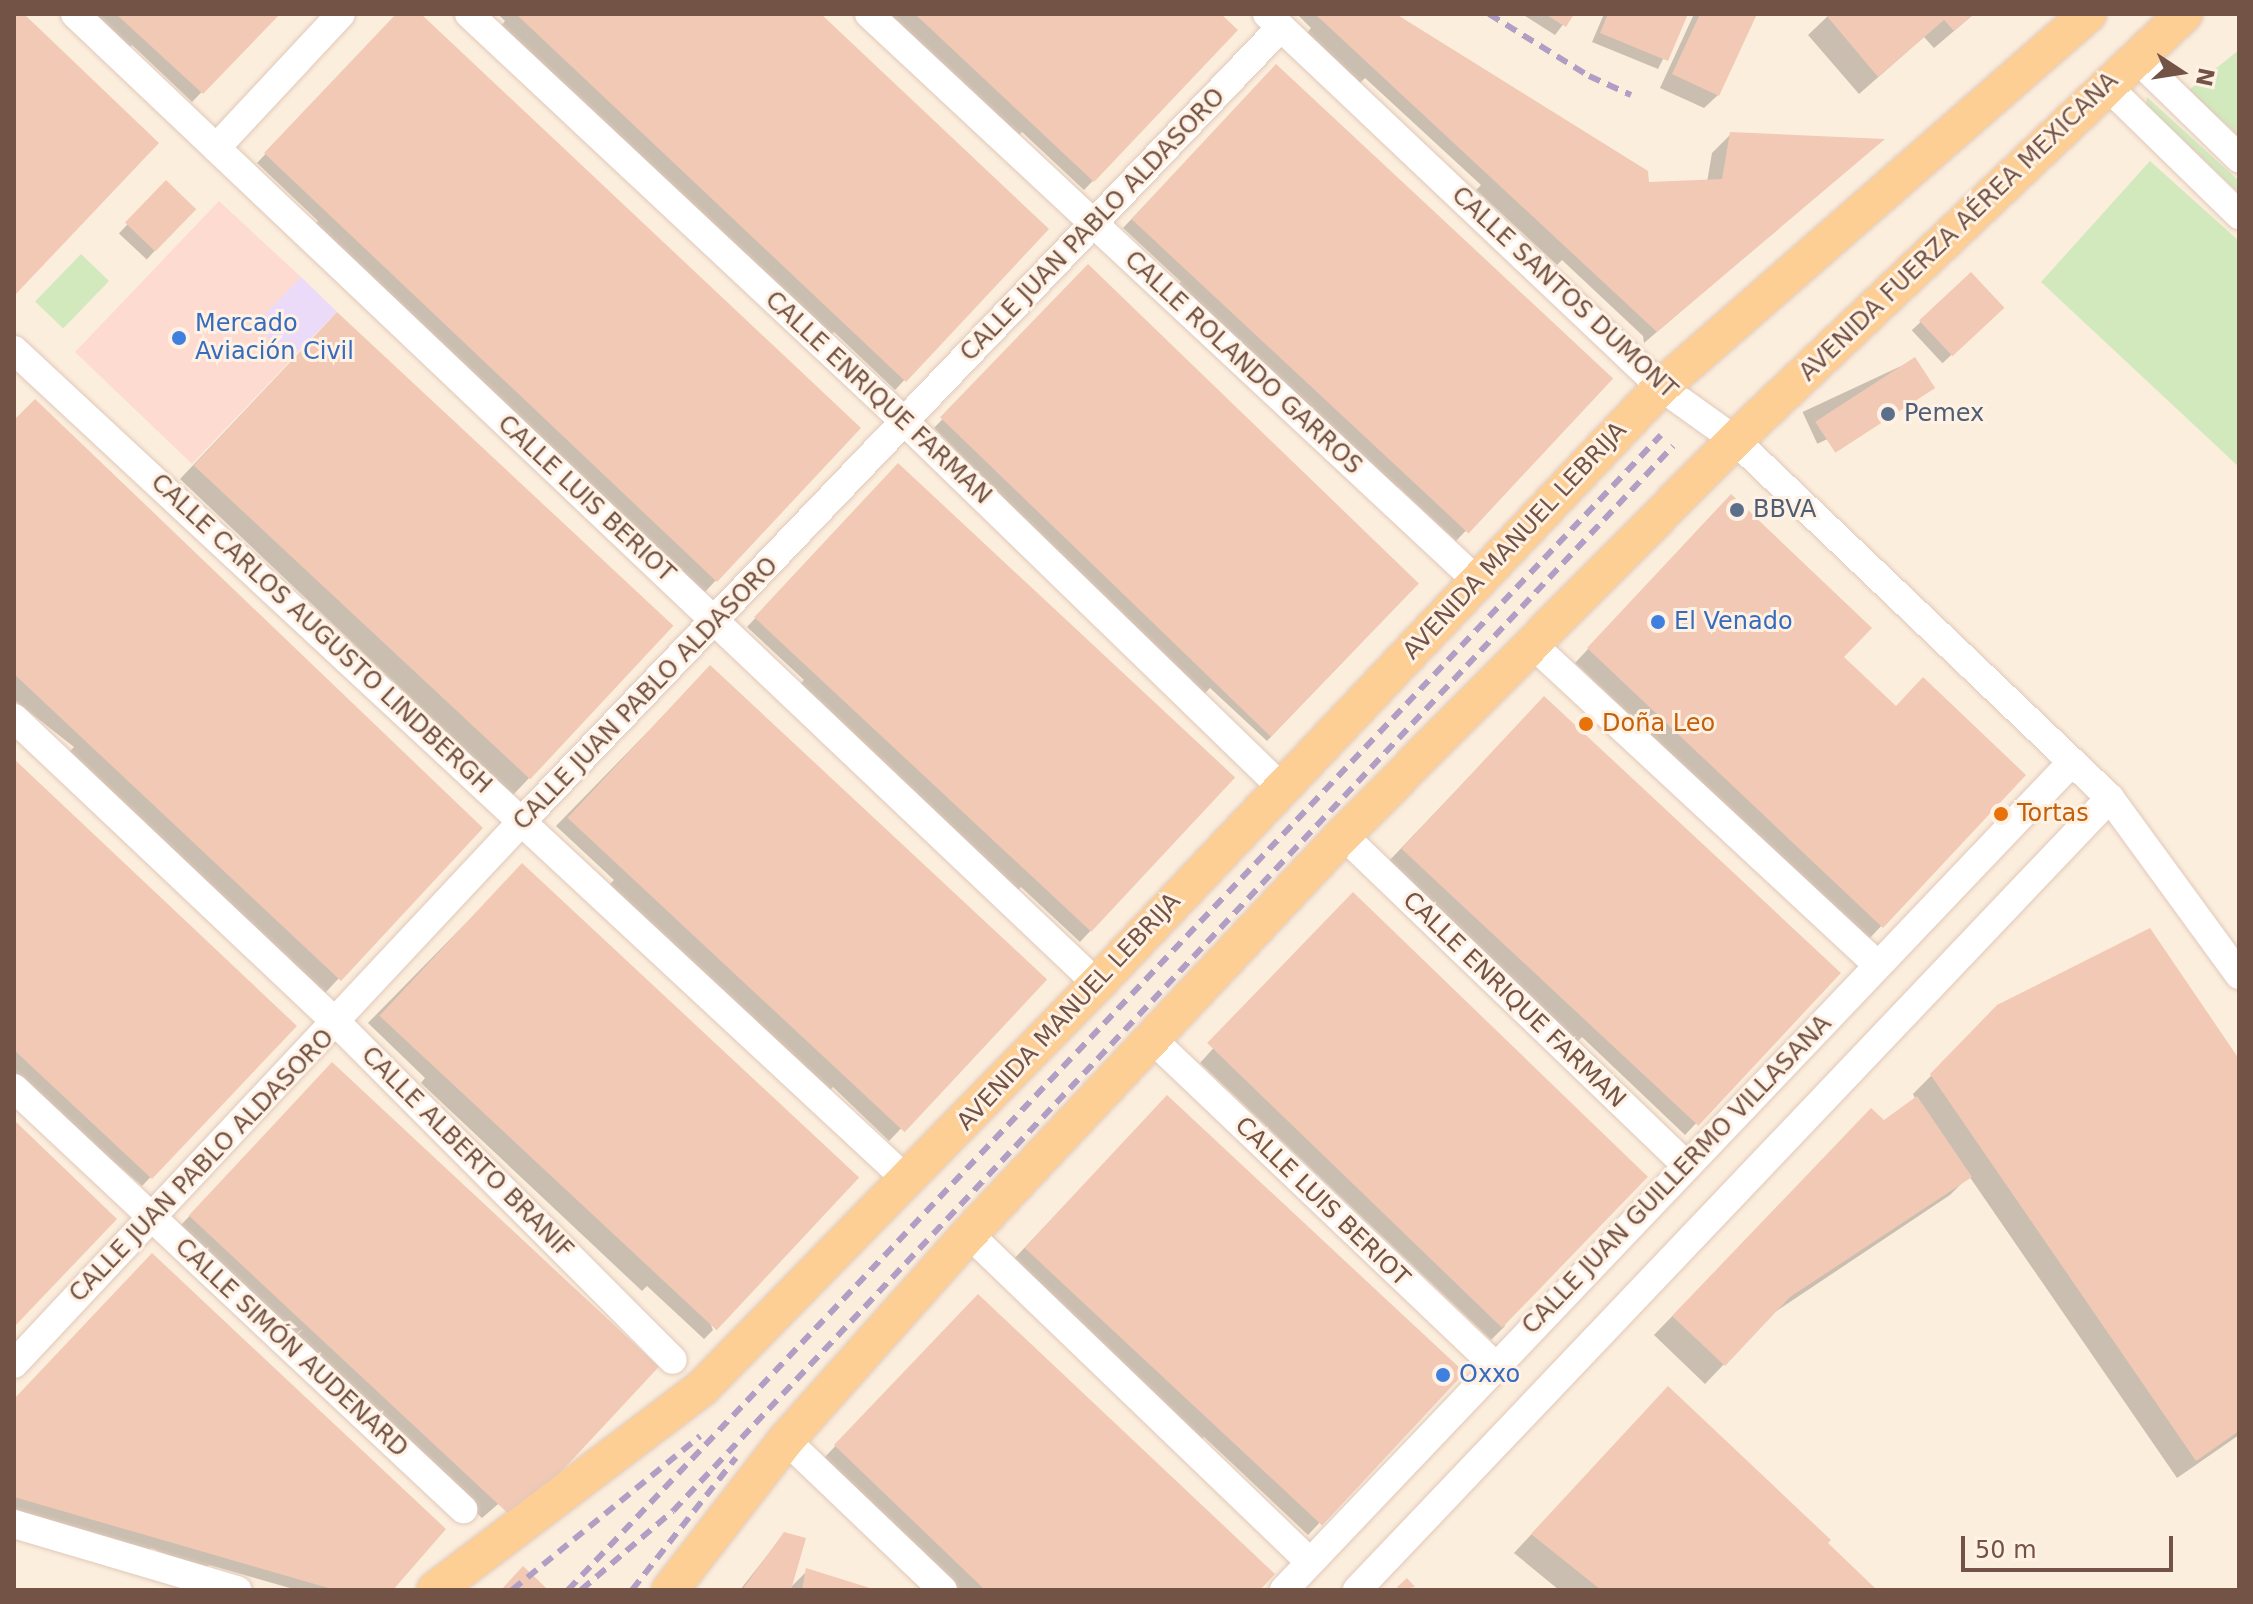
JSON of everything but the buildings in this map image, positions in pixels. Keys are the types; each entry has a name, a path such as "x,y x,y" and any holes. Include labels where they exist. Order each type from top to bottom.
{"main road":[{"path":"1661,387 2088,14"},
{"name":"AVENIDA FUERZA AÉREA MEXICANA","path":"1735,440 2184,14"},
{"path":"2136,58 2200,14"},
{"name":"AVENIDA MANUEL LEBRIJA","path":"435,1590 702,1388 908,1181 1097,984 1661,387"},
{"path":"670,1590 786,1440 1150,1037 1530,642 1735,440"}],"street":[{"name":"CALLE LUIS BERIOT","path":"75,14 1097,984"},
{"path":"216,148 341,14"},
{"name":"CALLE ENRIQUE FARMAN","path":"469,14 905,422 1281,787"},
{"name":"CALLE ROLANDO GARROS","path":"869,14 1477,581"},
{"name":"CALLE JUAN PABLO ALDASORO","path":"14,1364 338,1024 523,820 1092,224 1274,20"},
{"name":"CALLE SANTOS DUMONT","path":"1274,20 1661,387 1735,440 2110,798 2239,975"},
{"path":"2136,58 2239,158"},
{"path":"2107,86 2239,215"},
{"name":"CALLE CARLOS AUGUSTO LINDBERGH","path":"15,352 523,820 908,1181"},
{"path":"1530,642 1877,964"},
{"name":"CALLE ALBERTO BRANIF","path":"14,718 338,1024 673,1360"},
{"name":"CALLE JUAN GUILLERMO VILLASANA","path":"1284,1590 2072,762"},
{"path":"1357,1590 2110,798"},
{"name":"CALLE ENRIQUE FARMAN","path":"1343,835 1686,1165"},
{"name":"CALLE LUIS BERIOT","path":"1150,1037 1495,1366"},
{"name":"CALLE SIMÓN AUDENARD","path":"14,1088 463,1509"},
{"path":"969,1234 1310,1562"},
{"path":"786,1440 943,1590"},
{"path":"14,1524 237,1590"}],"shaded area":[{"name":"Mercado Aviación Civil","path":"219,201 301,277 256,325 292,359 192,464 75,352"},
{"path":"301,277 337,312 291,359 255,324"}],"green space":[{"path":"2239,50 2239,136 2189,90"},
{"path":"2147,97 2239,181 2239,193 2146,105"},
{"path":"2150,161 2239,241 2239,467 2041,282"},
{"path":"81,254 109,281 63,329 35,301"}],"railway":[{"path":"1489,14 1589,76 1631,95"},
{"path":"568,1590 1661,435"},
{"path":"581,1590 673,1511 1673,446"},
{"path":"512,1590 700,1436"},
{"path":"632,1590 736,1458"}],"place":[{"name":"Mercado Aviación Civil","path":"179,338"},
{"name":"Pemex","path":"1888,414"},
{"name":"BBVA","path":"1737,510"},
{"name":"El Venado","path":"1658,622"},
{"name":"Doña Leo","path":"1586,724"},
{"name":"Tortas","path":"2001,814"},
{"name":"Oxxo","path":"1443,1375"}]}
